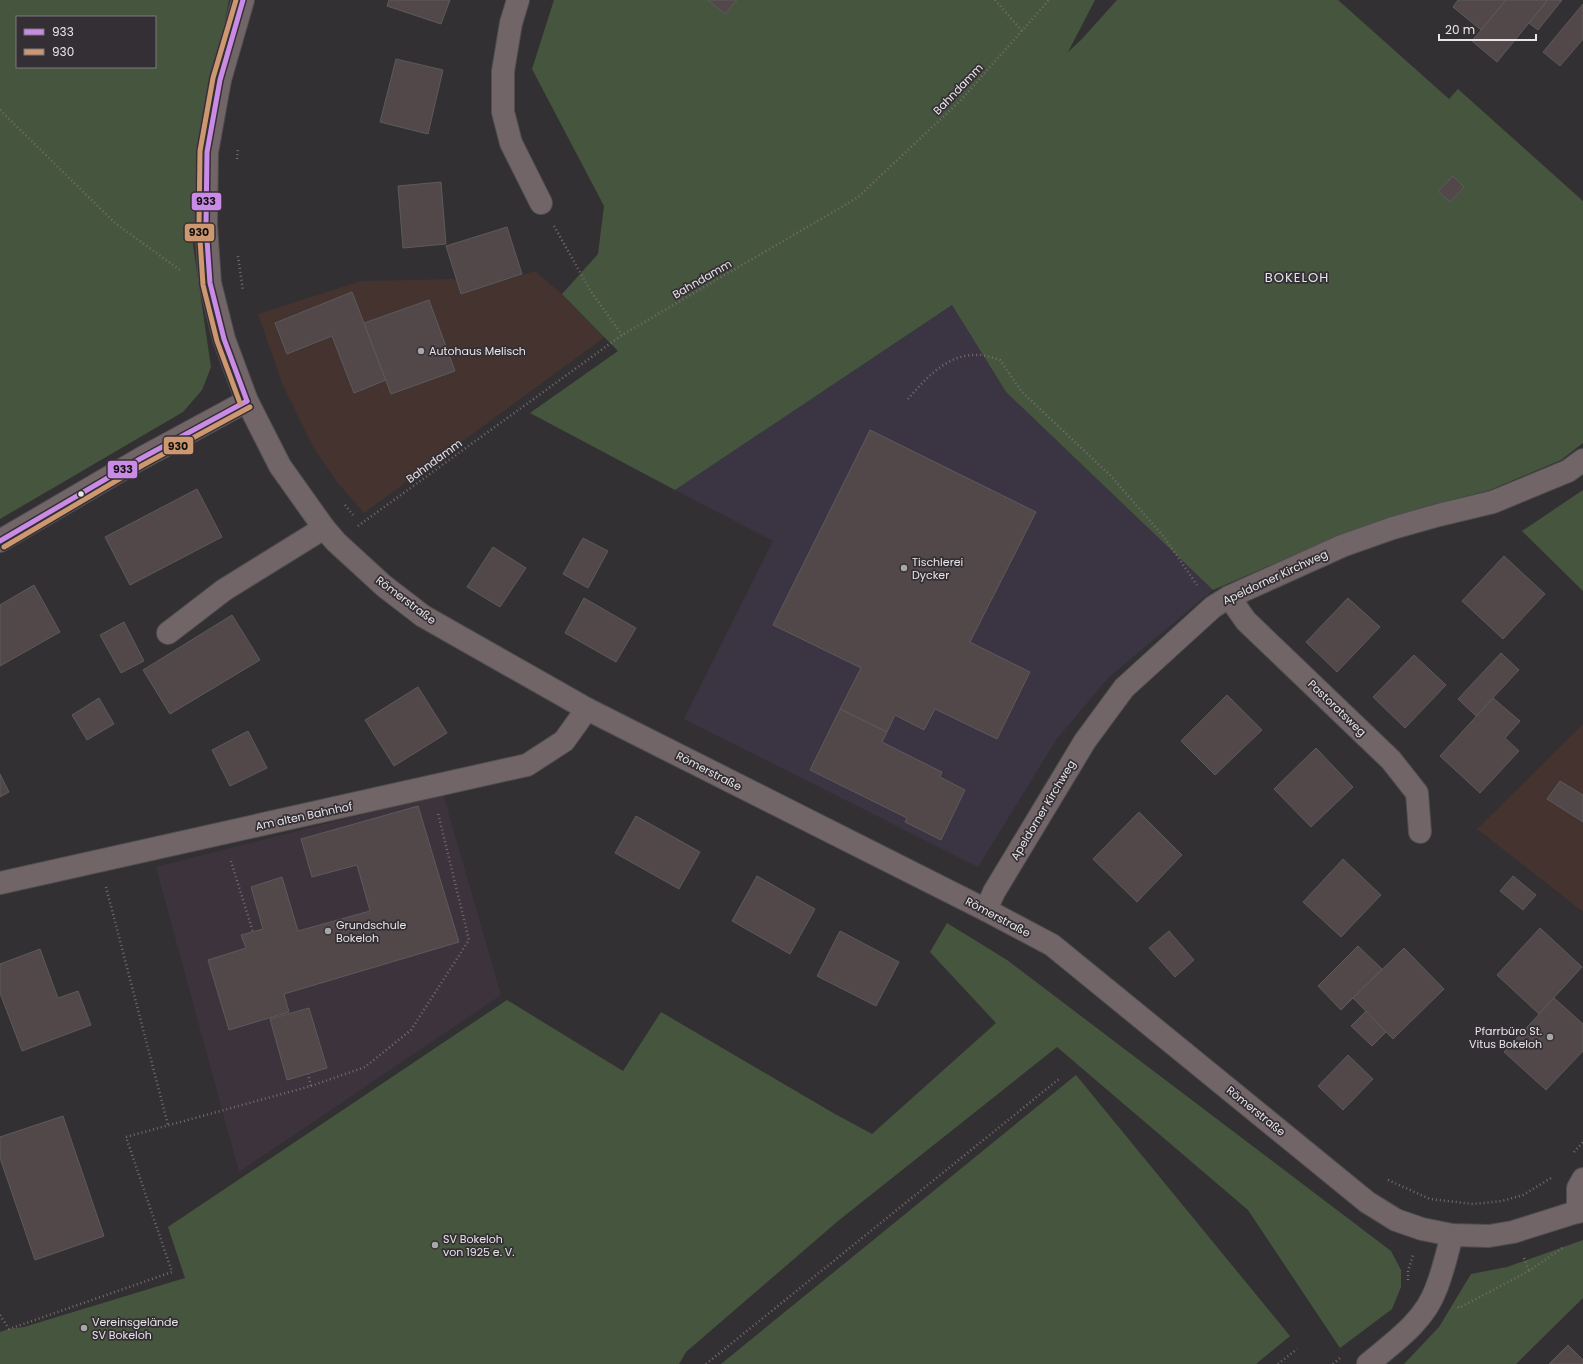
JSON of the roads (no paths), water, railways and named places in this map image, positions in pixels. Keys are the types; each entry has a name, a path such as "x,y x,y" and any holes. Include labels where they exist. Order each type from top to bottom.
{"street":[{"name":"Römerstraße","path":"243,0 220,80 207,152 206,225 210,283 224,339 247,401 280,466 330,535 384,586 423,616 587,709 986,910 1052,945 1367,1202 1396,1220 1422,1229 1452,1235 1489,1236 1513,1232 1580,1211"},
{"path":"518,0 511,24 504,71 503,112 511,143 541,203"},
{"path":"0,541 140,459 247,401"},
{"name":"Apeldorner Kirchweg","path":"986,910 994,892 1085,741 1124,688 1221,602 1342,546 1439,515 1493,502 1568,471 1583,460"},
{"path":"168,633 224,590 330,535"},
{"name":"Pastoratsweg","path":"1221,602 1246,621 1391,760 1417,793 1420,832"},
{"name":"Am alten Bahnhof","path":"0,883 527,765 564,741 587,709"},
{"path":"1580,1211 1578,1188 1583,1179"},
{"path":"1368,1364 1409,1330 1426,1309 1436,1289 1452,1235"}],"place":[{"name":"Autohaus Melisch","path":"421,351"},
{"name":"Tischlerei Dycker","path":"904,568"},
{"name":"Grundschule Bokeloh","path":"328,931"},
{"name":"Pfarrbüro St. Vitus Bokeloh","path":"1550,1037"},
{"name":"SV Bokeloh von 1925 e. V.","path":"435,1245"},
{"name":"Vereinsgelände SV Bokeloh","path":"84,1328"}],"district":[{"name":"BOKELOH","path":"1297,277"}]}
